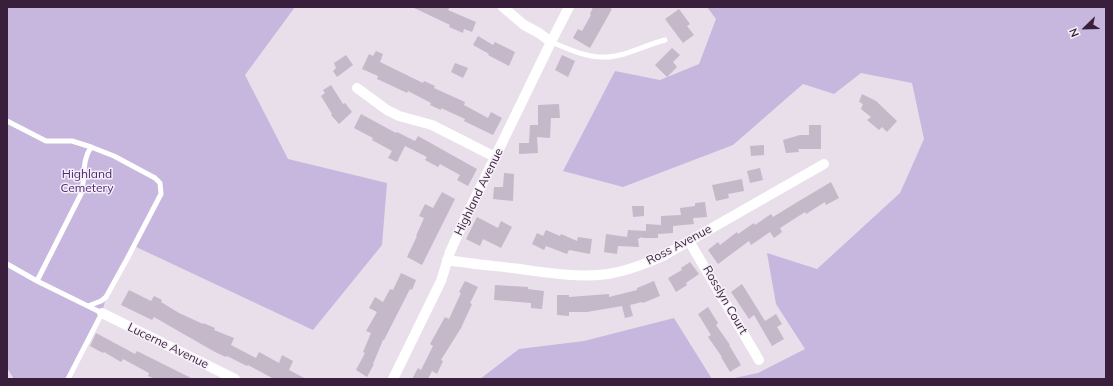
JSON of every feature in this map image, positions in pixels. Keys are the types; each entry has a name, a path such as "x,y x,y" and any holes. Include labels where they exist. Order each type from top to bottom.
{"street":[{"path":"503,7 524,25 539,33 551,42"},
{"name":"Highland Avenue","path":"393,379 441,281 450,252 569,7"},
{"path":"358,88 387,110 399,116 432,125 496,157"},
{"name":"Ross Avenue","path":"447,260 553,273 583,275 607,274 622,271 642,265 663,256 824,164"},
{"name":"Rosslyn Court","path":"690,241 759,360"},
{"name":"Lucerne Avenue","path":"102,313 235,379"}],"lane":[{"path":"551,42 595,57 606,57 622,54 664,40"},
{"path":"7,120 46,141 72,141 114,156 156,178 160,183 161,194 106,297 102,301 88,306"},
{"path":"37,280 81,194 84,186 84,162 91,147"},
{"path":"7,264 102,313 68,379"}],"green space":[{"name":"Highland Cemetery","path":"7,7 295,7 245,75 288,159 387,183 382,245 313,330 134,246 106,297 102,313 68,379 14,379 7,368"},
{"path":"707,7 1106,7 1106,379 730,379 758,373 805,349 776,304 767,253 817,269 900,193 924,139 912,83 861,73 834,94 803,84 733,145 623,187 563,171 615,71 660,80 699,64 716,19"},
{"path":"674,318 712,379 480,379 519,349 584,341"}],"building":[{"path":"412,7 450,7 448,10 476,22 472,32 464,29 463,33 449,27 450,25"},
{"path":"593,7 608,7 612,9 590,48 573,38 578,29 582,31 591,15 590,14"},
{"path":"679,9 690,24 687,26 694,35 683,43 665,19"},
{"path":"478,36 493,45 495,42 515,52 509,66 473,45"},
{"path":"672,48 680,55 673,62 677,67 667,77 655,65"},
{"path":"376,51 383,54 380,62 423,83 424,81 435,86 434,88 465,102 464,105 488,118 491,112 502,118 493,135 464,121 465,119 441,108 441,110 430,105 431,103 408,91 407,93 377,79 378,76 362,69 369,54 373,56"},
{"path":"346,55 353,65 337,77 333,71 336,68 334,63"},
{"path":"562,55 575,61 568,77 555,70"},
{"path":"455,63 468,68 463,78 451,72"},
{"path":"331,85 343,104 345,103 352,112 339,124 331,115 332,114 321,96 325,93 323,90"},
{"path":"862,94 876,101 897,121 887,132 882,127 879,130 867,120 871,117 861,109 863,104 859,102"},
{"path":"559,104 560,118 551,118 550,138 537,137 538,153 519,154 519,143 529,143 530,125 538,125 538,105"},
{"path":"361,114 396,133 397,132 415,141 418,136 477,169 468,186 457,180 460,175 440,164 438,167 425,160 427,157 405,146 397,162 388,158 392,151 372,140 373,138 354,128"},
{"path":"809,125 821,125 821,149 798,149 799,152 786,153 783,140 800,135 809,135"},
{"path":"764,145 764,155 751,156 750,146"},
{"path":"760,168 763,180 750,183 747,171"},
{"path":"504,173 514,174 513,201 493,199 494,187 503,187"},
{"path":"742,179 744,191 728,194 729,198 716,201 712,185"},
{"path":"831,182 839,198 826,205 825,202 806,214 805,212 780,228 782,232 774,238 770,232 751,245 749,241 718,264 708,250 718,242 720,245 737,232 738,234 771,214 773,217"},
{"path":"442,192 455,199 422,265 407,257 424,218 419,216 425,204 433,208"},
{"path":"705,202 707,217 693,218 694,224 673,226 673,233 658,234 658,238 642,237 638,239 639,247 618,246 617,254 604,252 606,234 627,237 628,230 646,231 646,224 661,225 661,216 681,215 680,208 695,206 695,203"},
{"path":"632,206 644,206 644,216 633,217"},
{"path":"477,217 498,228 501,221 512,227 501,248 483,239 480,246 466,239"},
{"path":"546,230 560,236 561,234 577,241 578,237 592,239 590,254 569,250 567,254 546,246 544,250 532,244 537,233 543,236"},
{"path":"690,262 699,274 686,283 687,285 676,292 668,278 682,270 681,268"},
{"path":"401,273 416,280 412,290 410,289 383,340 374,364 367,377 356,370 365,353 363,352 371,333 366,331 377,312 369,308 375,297 383,302 390,289 393,290"},
{"path":"465,281 478,287 470,303 472,304 461,328 441,360 443,361 437,374 432,371 428,379 412,379 418,368 421,370 433,346 430,344 445,317 449,319 461,293 459,292"},
{"path":"654,281 660,296 643,303 630,305 633,316 625,318 622,306 587,312 569,312 569,316 557,315 557,295 569,295 569,297 609,294 609,297 637,290 637,288"},
{"path":"742,284 765,321 776,314 782,324 777,327 784,339 772,346 754,315 749,319 731,292"},
{"path":"495,285 528,287 528,289 544,291 542,309 531,308 531,303 494,300"},
{"path":"129,290 151,301 154,296 179,313 215,328 214,330 234,338 231,345 256,358 259,352 279,363 282,355 293,361 289,370 306,379 274,379 248,365 247,366 215,352 154,317 152,320 121,305"},
{"path":"708,307 718,323 716,325 730,345 741,365 730,372 722,357 708,337 711,335 698,314"},
{"path":"96,333 135,354 137,351 193,379 155,379 148,376 149,373 123,359 121,362 90,346"}]}
